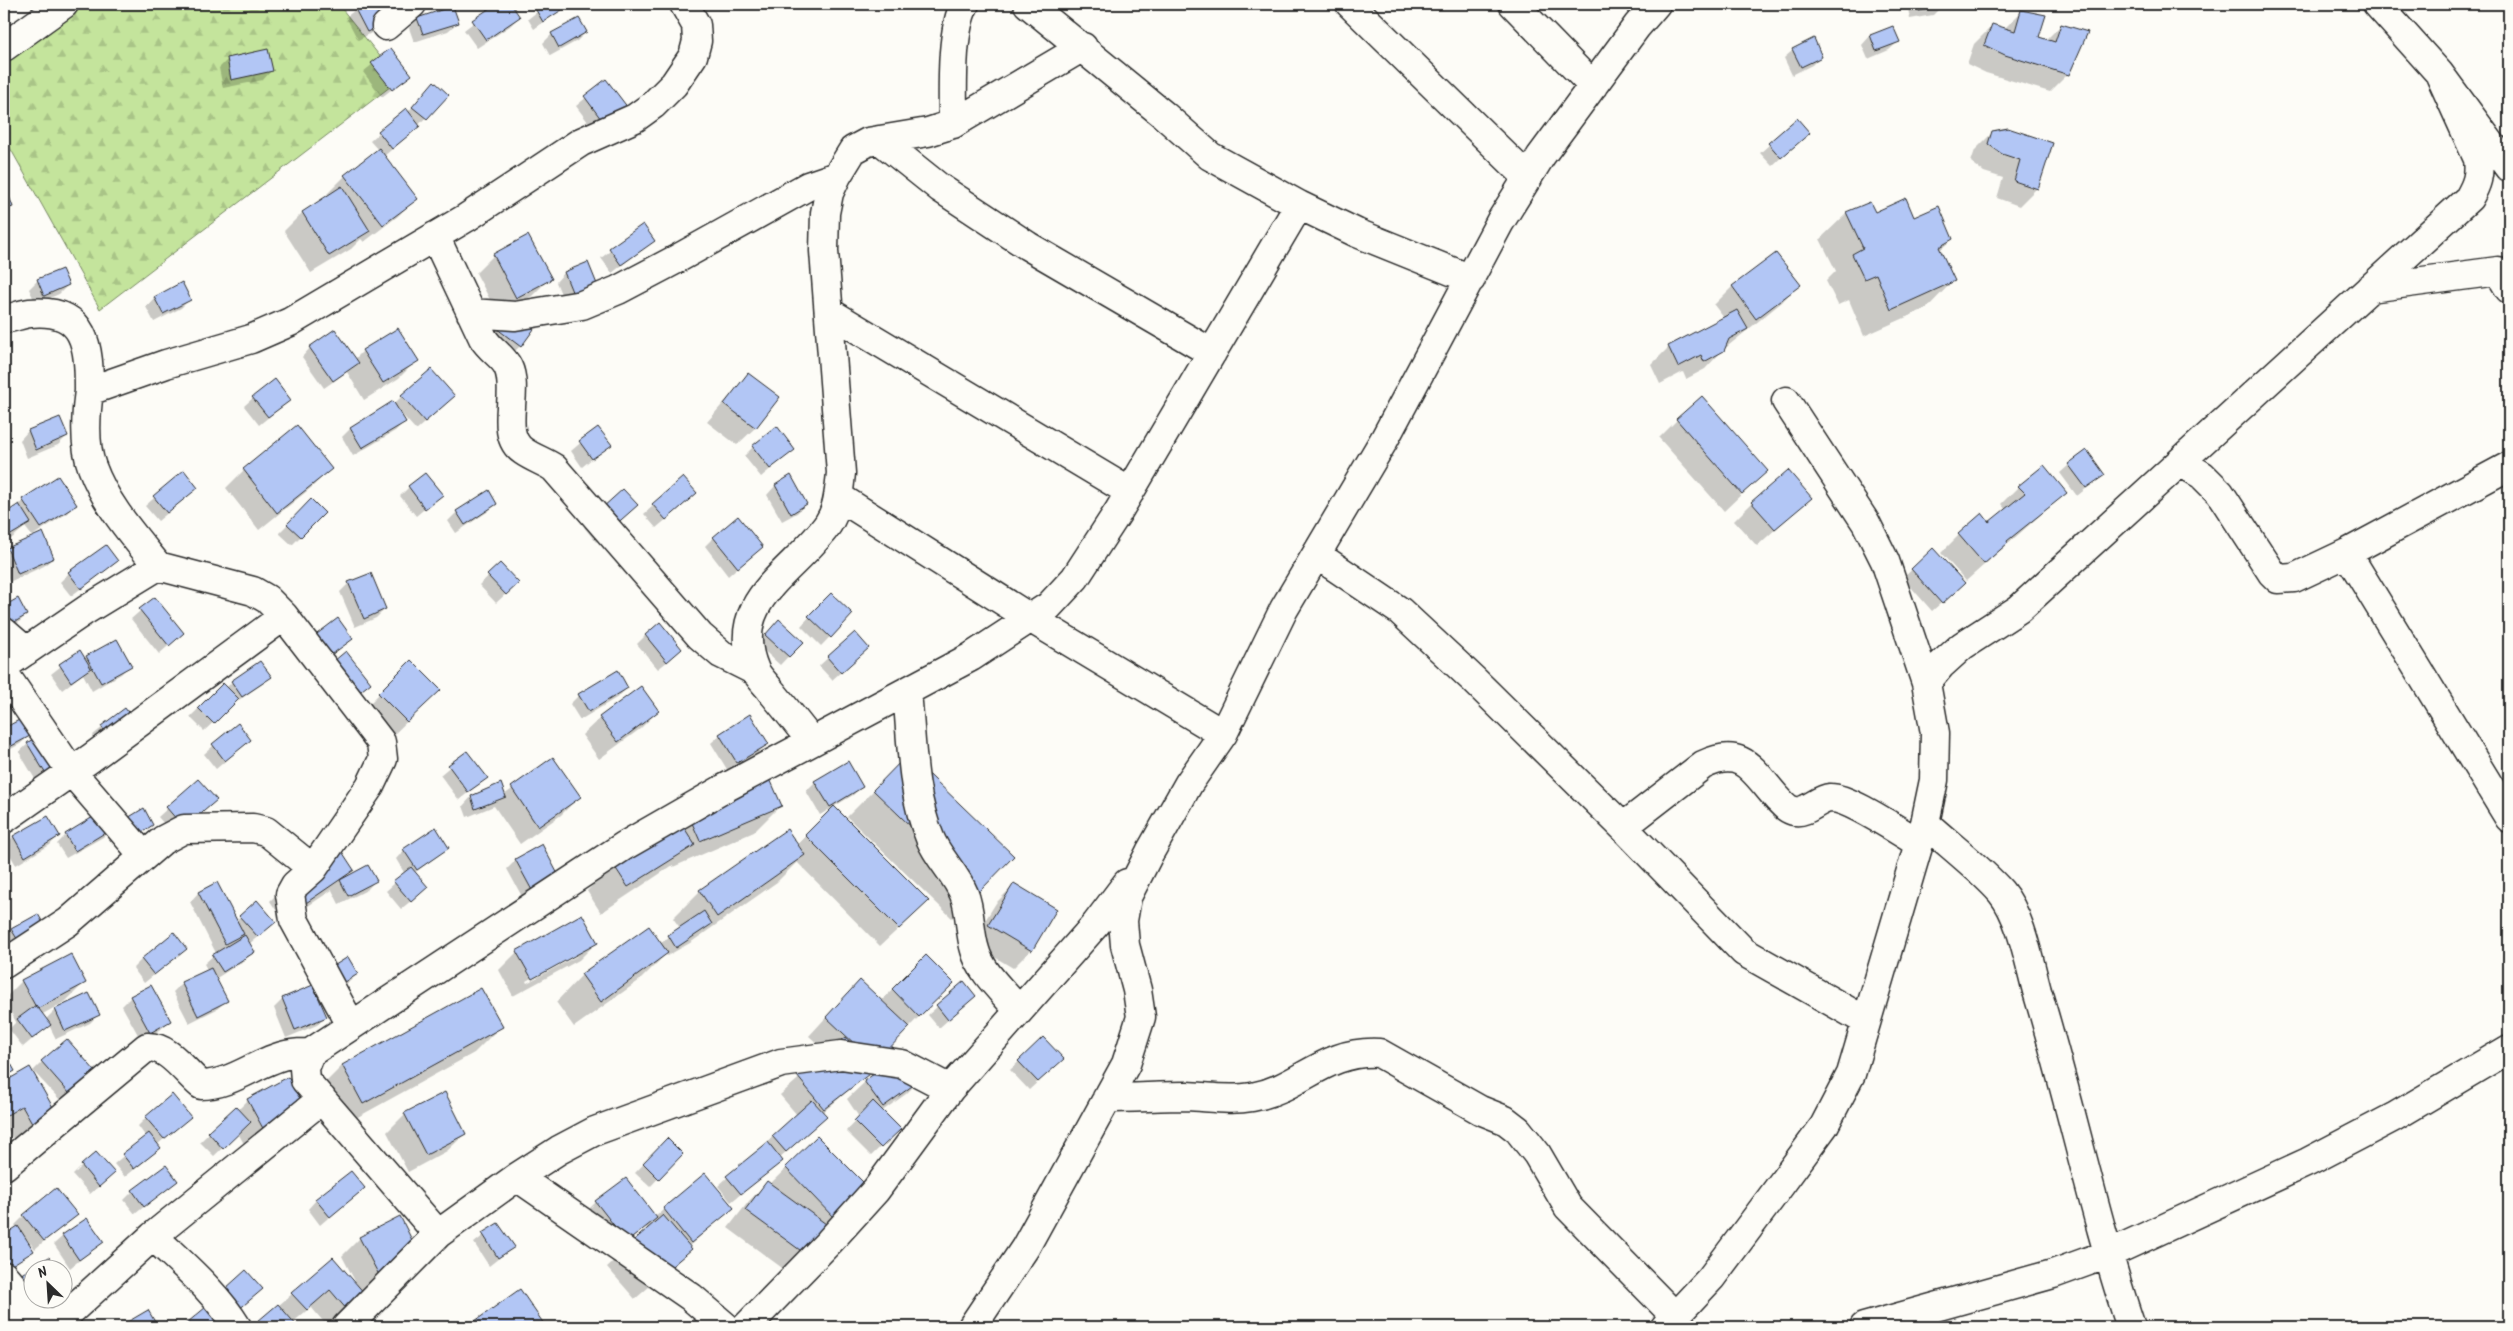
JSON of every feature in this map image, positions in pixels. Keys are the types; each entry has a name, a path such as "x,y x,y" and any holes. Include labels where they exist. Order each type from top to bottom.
{"street":[{"path":"4,47 64,4"},
{"path":"386,26 412,4"},
{"path":"89,391 259,336 332,299 435,236 581,142 635,118 653,105 674,84 692,56 697,41 696,25 684,4"},
{"path":"953,124 954,55 961,11 965,4"},
{"path":"1028,4 1083,47 1210,156 1298,205 1357,233 1471,279"},
{"path":"1350,4 1528,178"},
{"path":"1513,4 1593,86"},
{"path":"972,1327 1025,1248 1126,1064 1141,1017 1137,990 1125,945 1122,921 1127,897 1150,852 1189,783 1223,734 1284,609 1384,440 1500,222 1528,178 1593,86 1636,26 1656,4"},
{"path":"2377,4 2439,73 2509,168"},
{"path":"811,741 755,670 747,636 748,625 754,608 769,588 827,525 839,497 841,473 824,251 825,213 828,193 853,150 868,142 928,132 953,124 1083,47"},
{"path":"1926,683 1941,665 1962,646 2019,609 2469,198 2477,183 2479,172 2478,159 2439,73"},
{"path":"880,140 940,188 1028,246 1212,353"},
{"path":"471,313 515,316 582,304 618,290 808,186 837,176"},
{"path":"4,1166 147,1047 155,1047 165,1051 201,1086 208,1086 239,1075 290,1054 310,1053 624,846 811,741 971,657 1049,606 1075,578 1130,492 1298,205"},
{"path":"435,236 489,348 508,366 514,392 510,416 511,431 516,443 523,451 554,468 700,636 721,654 755,670"},
{"path":"2370,288 2506,276"},
{"path":"829,312 1130,492"},
{"path":"4,319 29,314 52,314 72,322 84,337 89,360 89,391 86,417 91,466 112,508 158,566 252,591 267,599 284,616 369,724 380,742 383,759 370,786 313,869 295,885 290,894 294,920 351,1025"},
{"path":"1107,1098 1188,1096 1236,1100 1252,1097 1288,1084 1324,1064 1346,1055 1360,1052 1379,1053 1480,1110 1505,1120 1518,1130 1537,1154 1568,1206 1670,1322 1711,1278 1824,1126 1851,1074 1922,833 1934,780 1935,733 1926,683 1885,561 1866,523 1786,401"},
{"path":"2180,462 2202,475 2220,493 2272,573 2278,578 2294,578 2346,553 2509,466"},
{"path":"839,497 1030,618 1223,734"},
{"path":"2346,553 2509,818"},
{"path":"1317,555 1400,612 1474,680 1623,827 1744,952 1866,1021"},
{"path":"4,632 15,658 158,566"},
{"path":"4,819 284,616"},
{"path":"4,673 71,772 144,856"},
{"path":"907,692 916,791 922,817 931,841 963,892 967,904 975,951 983,969 1019,1011"},
{"path":"1623,827 1703,765 1718,758 1734,757 1744,762 1786,807 1796,812 1819,800 1832,798 1854,806 1922,833 2001,892 2019,930 2050,1032 2108,1254 2131,1327"},
{"path":"4,964 62,926 168,836 184,829 253,828 266,831 313,869"},
{"path":"746,1327 829,1242 876,1190 950,1089 1096,924 1150,852"},
{"path":"1864,1327 2053,1274 2108,1254 2308,1162 2394,1117 2509,1049"},
{"path":"310,1053 304,1068 305,1080 438,1234"},
{"path":"346,1327 438,1234 517,1177 559,1150 595,1131 781,1063 841,1056 902,1064 950,1089"},
{"path":"53,1327 153,1236 322,1099"},
{"path":"517,1177 691,1297 726,1327"},
{"path":"153,1236 202,1283 238,1327"},
{"path":"4,1276 22,1297"},
{"path":"4,1322 22,1304"},
{"path":"31,1308 49,1327"}],"green space":[{"path":"64,4 338,4 399,80 100,309 4,137 4,47"}],"building":[{"path":"360,4 400,4 405,13 367,32 354,7"},
{"path":"496,4 511,4 520,17 486,40 472,20"},
{"path":"545,4 571,4 543,22 536,10"},
{"path":"1917,4 1943,4 1943,6 1919,11"},
{"path":"453,6 459,23 423,34 417,18"},
{"path":"2021,10 2046,15 2039,37 2055,42 2061,24 2088,32 2069,75 2005,55 1984,45 1992,24 2015,31"},
{"path":"579,18 587,32 559,48 551,33"},
{"path":"1893,26 1900,42 1876,51 1870,35"},
{"path":"1814,38 1822,57 1801,67 1792,49"},
{"path":"391,48 412,75 392,90 371,63"},
{"path":"268,49 273,71 231,80 227,58"},
{"path":"606,79 638,121 615,138 584,96"},
{"path":"434,81 449,95 427,119 412,107"},
{"path":"406,108 420,126 392,149 378,131"},
{"path":"1797,118 1810,133 1781,158 1768,143"},
{"path":"2008,128 2053,143 2038,189 2014,181 2020,160 2002,154 1988,144 1992,131"},
{"path":"379,148 418,199 383,225 344,175"},
{"path":"342,186 370,231 329,256 302,212"},
{"path":"6,188 13,207 4,210 4,189"},
{"path":"1906,198 1914,217 1939,206 1953,239 1939,247 1955,281 1891,310 1876,274 1864,279 1852,254 1863,248 1846,212 1870,202 1875,212"},
{"path":"643,224 655,241 621,265 609,248"},
{"path":"528,235 552,279 516,298 493,254"},
{"path":"1776,253 1801,285 1756,319 1732,286"},
{"path":"588,262 601,294 577,304 564,272"},
{"path":"62,269 69,285 44,296 37,279"},
{"path":"182,282 191,300 163,314 154,297"},
{"path":"504,307 534,329 521,347 492,325"},
{"path":"1737,310 1748,329 1729,339 1724,351 1704,362 1701,355 1678,367 1668,346"},
{"path":"398,328 419,361 383,383 362,350"},
{"path":"335,329 359,363 333,381 309,347"},
{"path":"431,369 455,396 425,422 401,395"},
{"path":"748,373 780,397 756,428 724,404"},
{"path":"275,379 291,400 268,417 252,397"},
{"path":"1702,396 1768,471 1742,494 1676,419"},
{"path":"393,401 406,422 362,448 350,428"},
{"path":"60,417 68,436 36,450 28,430"},
{"path":"297,425 332,469 277,513 243,469"},
{"path":"777,426 795,450 770,469 752,446"},
{"path":"598,427 612,445 592,459 579,441"},
{"path":"2087,450 2105,475 2086,488 2068,464"},
{"path":"2044,465 2067,493 2007,541 2008,543 1984,564 1958,534 1982,513 1989,522 2025,493 2018,486"},
{"path":"184,470 198,488 167,513 153,496"},
{"path":"1788,470 1812,498 1775,529 1751,502"},
{"path":"425,473 443,495 425,509 408,486"},
{"path":"791,475 807,504 791,514 775,485"},
{"path":"58,476 77,505 41,528 22,499"},
{"path":"683,477 697,493 666,520 652,504"},
{"path":"623,489 638,505 605,534 591,518"},
{"path":"489,490 497,504 465,525 456,511"},
{"path":"311,499 325,513 301,537 287,524"},
{"path":"19,504 31,523 4,539 4,514"},
{"path":"738,516 763,547 738,568 713,537"},
{"path":"43,532 54,558 18,574 7,548"},
{"path":"106,545 118,561 81,589 68,572"},
{"path":"1933,548 1965,583 1942,604 1911,569"},
{"path":"500,563 519,583 506,595 487,575"},
{"path":"371,573 386,609 364,619 348,582"},
{"path":"831,593 853,614 831,638 808,616"},
{"path":"155,597 184,633 169,646 139,609"},
{"path":"18,598 27,615 4,628 4,606"},
{"path":"338,618 353,639 320,663 305,643"},
{"path":"779,619 804,642 789,657 765,635"},
{"path":"660,622 682,649 667,662 645,635"},
{"path":"855,632 869,648 841,673 827,657"},
{"path":"117,639 132,666 101,683 86,656"},
{"path":"80,650 91,668 71,682 59,664"},
{"path":"346,651 371,683 353,697 328,666"},
{"path":"411,660 441,690 407,722 378,693"},
{"path":"260,661 272,677 242,697 231,681"},
{"path":"618,670 628,688 589,712 578,694"},
{"path":"223,683 239,699 214,724 198,708"},
{"path":"641,686 659,711 618,742 599,717"},
{"path":"125,708 140,729 115,746 101,726"},
{"path":"750,714 769,744 737,763 719,734"},
{"path":"21,719 30,736 4,750 4,728"},
{"path":"238,723 251,740 225,761 212,744"},
{"path":"43,732 64,766 47,776 27,743"},
{"path":"467,751 488,778 468,792 448,765"},
{"path":"908,754 1014,856 979,892 873,790"},
{"path":"553,757 581,797 538,827 511,787"},
{"path":"848,761 863,787 830,807 814,781"},
{"path":"198,779 217,800 184,828 166,807"},
{"path":"770,779 782,806 700,841 688,814"},
{"path":"501,783 506,797 475,809 471,796"},
{"path":"834,806 929,901 899,929 805,835"},
{"path":"144,808 153,825 128,841 118,824"},
{"path":"103,811 113,828 75,851 65,834"},
{"path":"48,816 60,836 25,857 13,836"},
{"path":"680,821 695,845 628,887 613,864"},
{"path":"436,827 449,848 417,870 403,849"},
{"path":"787,829 805,855 717,917 699,890"},
{"path":"542,844 561,880 534,894 515,859"},
{"path":"339,847 354,870 303,905 287,882"},
{"path":"368,865 377,881 348,896 340,880"},
{"path":"411,867 428,887 411,902 393,881"},
{"path":"217,882 244,934 225,944 198,892"},
{"path":"1014,883 1057,909 1032,951 988,925"},
{"path":"257,900 276,922 258,937 239,916"},
{"path":"704,911 712,924 676,948 668,935"},
{"path":"38,914 50,935 24,950 11,929"},
{"path":"582,914 598,943 532,979 516,951"},
{"path":"649,926 668,953 601,1002 581,974"},
{"path":"174,932 187,949 154,975 141,959"},
{"path":"245,935 255,952 223,972 212,955"},
{"path":"71,954 86,983 37,1009 21,980"},
{"path":"926,955 954,983 919,1017 892,989"},
{"path":"348,957 358,974 334,989 324,972"},
{"path":"211,968 228,1001 198,1016 181,982"},
{"path":"860,980 910,1027 875,1063 826,1017"},
{"path":"964,981 976,996 948,1020 936,1005"},
{"path":"151,985 171,1021 150,1033 130,996"},
{"path":"313,985 327,1017 295,1030 282,998"},
{"path":"481,988 503,1027 363,1104 342,1065"},
{"path":"89,993 100,1015 65,1031 55,1009"},
{"path":"36,1005 51,1025 32,1039 17,1019"},
{"path":"846,1037 873,1071 824,1109 797,1076"},
{"path":"1043,1037 1064,1059 1038,1082 1018,1061"},
{"path":"67,1039 96,1072 70,1094 41,1061"},
{"path":"908,1050 926,1076 883,1107 864,1081"},
{"path":"6,1055 15,1071 4,1077 4,1056"},
{"path":"30,1067 62,1123 39,1136 22,1106 4,1117 4,1082"},
{"path":"288,1077 313,1122 272,1145 247,1099"},
{"path":"445,1092 466,1134 426,1155 404,1113"},
{"path":"172,1094 191,1117 164,1139 145,1117"},
{"path":"812,1100 827,1116 786,1152 772,1136"},
{"path":"873,1101 901,1129 881,1148 854,1121"},
{"path":"236,1106 251,1122 223,1149 208,1132"},
{"path":"149,1133 161,1148 134,1169 122,1154"},
{"path":"817,1136 868,1187 835,1219 785,1167"},
{"path":"667,1138 683,1154 659,1179 643,1163"},
{"path":"768,1142 783,1161 741,1194 726,1176"},
{"path":"96,1152 115,1173 99,1187 81,1165"},
{"path":"166,1165 178,1181 144,1207 132,1190"},
{"path":"351,1171 365,1188 330,1217 315,1199"},
{"path":"705,1173 734,1208 691,1243 663,1208"},
{"path":"626,1178 657,1218 627,1242 595,1201"},
{"path":"767,1181 826,1224 804,1253 745,1210"},
{"path":"56,1188 78,1215 44,1241 23,1215"},
{"path":"663,1215 692,1249 653,1282 624,1249"},
{"path":"400,1216 419,1254 379,1275 359,1237"},
{"path":"87,1218 104,1242 79,1260 62,1235"},
{"path":"498,1223 515,1247 498,1258 482,1233"},
{"path":"18,1226 34,1251 4,1270 4,1235"},
{"path":"333,1257 372,1302 354,1318 330,1290 307,1310 291,1293"},
{"path":"246,1270 263,1289 231,1316 215,1298"},
{"path":"22,1274 22,1300 10,1281"},
{"path":"520,1289 546,1327 479,1327 475,1321"},
{"path":"212,1302 226,1319 216,1327 182,1327"},
{"path":"278,1304 298,1327 251,1327"},
{"path":"27,1308 59,1308 36,1322"},
{"path":"148,1310 158,1327 119,1327"}]}
